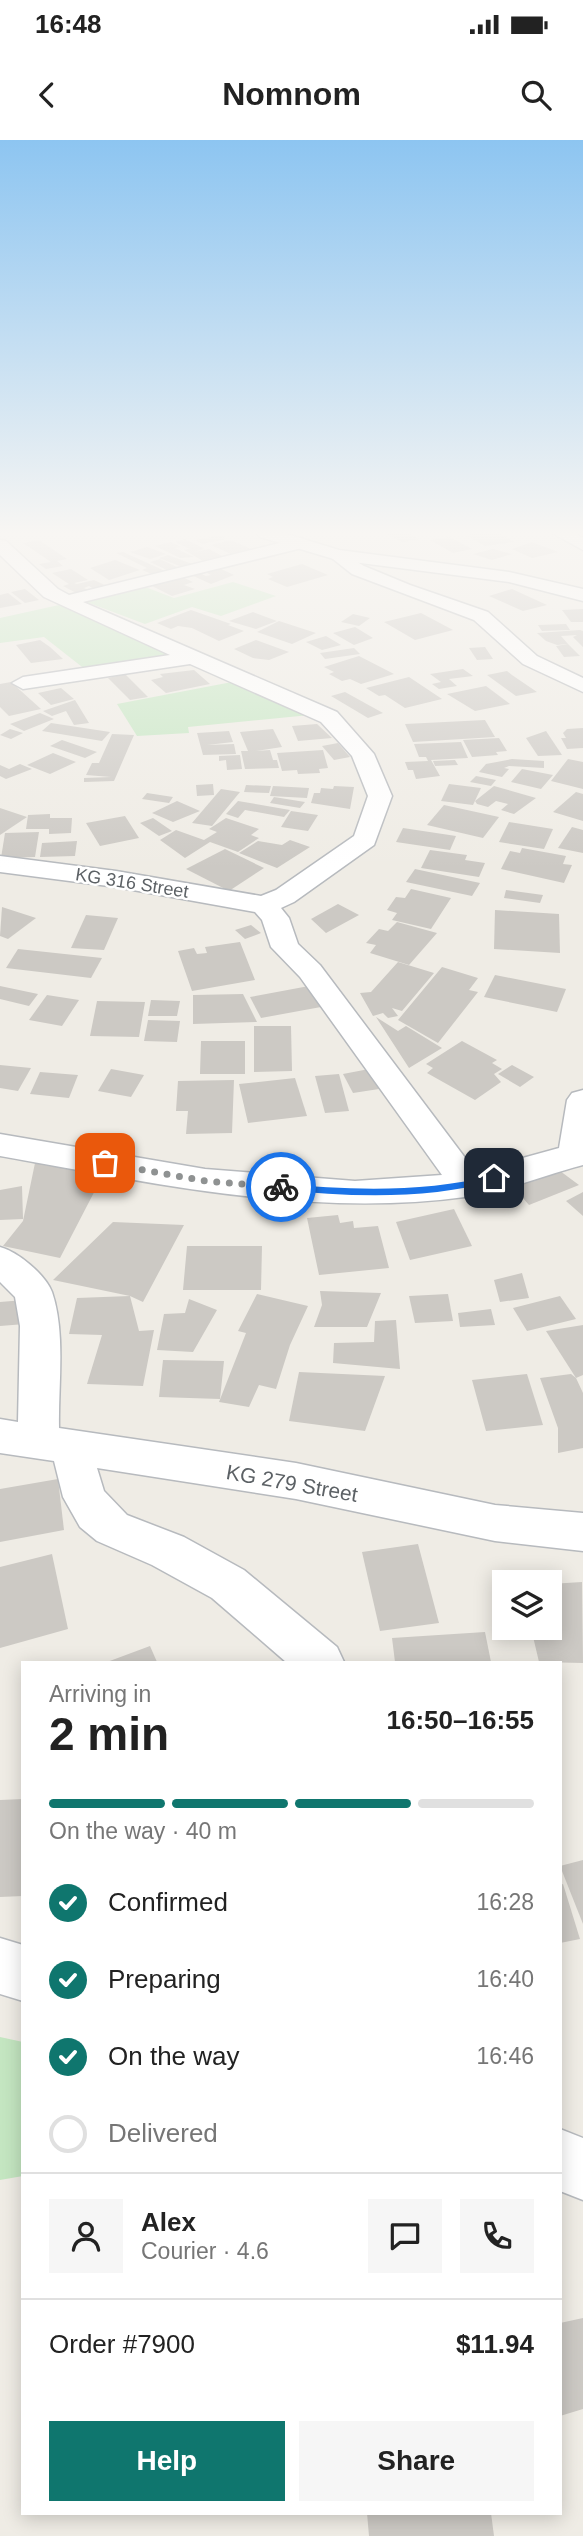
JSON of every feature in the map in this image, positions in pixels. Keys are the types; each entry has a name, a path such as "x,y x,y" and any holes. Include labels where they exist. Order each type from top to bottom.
{"street":[{"path":"166,645 330,717 363,754 380,796 365,840 285,896 264,905 275,918 285,947 310,971 467,1185"},
{"path":"513,645 530,660 583,686"},
{"path":"23,683 194,657"},
{"name":"KG 316 Street","path":"0,864 116,879 264,905"},
{"path":"0,1145 219,1182 355,1193 467,1185 579,1154 583,1100"},
{"path":"0,1260 33,1292 39,1326 36,1442 84,1497 95,1514 112,1528 168,1551 228,1584 319,1661"},
{"name":"KG 279 Street","path":"36,1442 296,1480 495,1523 583,1532"},
{"path":"0,1966 21,1972"},
{"path":"562,2160 583,2170"}],"green space":[{"path":"54,645 155,645 182,656 86,670"},
{"path":"232,682 310,715 188,727 189,733 137,736 117,704"},
{"path":"0,2037 21,2042 21,2176 0,2180"}],"building":[{"path":"16,645 47,645 63,659 31,663"},
{"path":"244,645 269,645 289,652 269,660 253,658 234,649"},
{"path":"312,645 341,645 322,650"},
{"path":"569,645 580,656 564,657 556,646"},
{"path":"485,647 493,659 477,660 469,648"},
{"path":"354,648 360,654 325,659 320,653"},
{"path":"359,656 394,674 361,684 350,679 342,681 329,674 334,672 324,667"},
{"path":"463,669 473,676 449,679 457,686 439,689 432,684 441,682 430,674"},
{"path":"194,670 210,684 166,693 151,680 163,677 160,674"},
{"path":"507,671 537,692 516,696 487,675"},
{"path":"125,674 148,697 130,700 108,678"},
{"path":"409,677 442,699 405,708 385,695 379,696 366,688"},
{"path":"11,682 41,709 9,716 0,707 0,684"},
{"path":"486,686 510,704 475,711 447,694"},
{"path":"61,688 74,699 51,705 38,693"},
{"path":"345,692 383,713 368,718 331,696"},
{"path":"75,700 89,723 74,725 66,711 52,716 43,711"},
{"path":"40,713 54,719 24,731 10,724"},
{"path":"485,720 495,737 413,742 405,724"},
{"path":"51,723 110,732 102,741 42,731"},
{"path":"317,724 332,738 298,741 292,726"},
{"path":"583,728 583,748 567,749 561,738 566,738 563,733 567,729"},
{"path":"10,729 23,733 11,739 0,735"},
{"path":"273,729 282,747 256,751 270,750 279,768 245,769 241,751 248,751 240,732"},
{"path":"229,731 233,742 207,745 234,744 236,754 203,755 197,733"},
{"path":"546,731 562,755 538,756 526,738"},
{"path":"112,734 134,735 114,781 84,782 84,778 111,777 86,775 92,763 99,763"},
{"path":"499,738 507,751 496,752 498,755 472,757 463,740"},
{"path":"62,740 97,752 85,758 50,746"},
{"path":"461,742 468,758 431,760 440,776 416,779 413,770 408,770 405,762 428,761 426,757 419,757 414,744"},
{"path":"338,743 350,757 334,760 322,746"},
{"path":"323,750 328,768 319,769 320,773 298,774 297,770 282,771 277,753"},
{"path":"53,753 76,762 50,774 27,765"},
{"path":"240,755 242,769 227,770 226,760 219,761 219,756"},
{"path":"512,759 544,761 544,768 509,766 504,768 509,769 502,777 479,772 486,764"},
{"path":"568,759 583,762 583,789 551,781"},
{"path":"455,760 458,765 435,766 433,761"},
{"path":"20,764 32,769 6,779 0,776 0,765 9,769"},
{"path":"522,769 553,775 541,789 511,782"},
{"path":"476,776 496,780 491,786 470,782"},
{"path":"213,784 214,795 197,796 196,785"},
{"path":"449,784 481,788 473,805 441,801"},
{"path":"246,785 271,786 269,793 244,792"},
{"path":"273,786 309,788 307,798 270,796"},
{"path":"334,786 354,787 350,809 311,803 314,793 320,793 321,788 333,789"},
{"path":"494,786 536,798 514,814 501,810 508,804 496,801 488,807 477,804 475,801"},
{"path":"221,789 240,792 212,826 192,823"},
{"path":"576,792 583,794 583,821 553,812"},
{"path":"147,793 173,797 169,803 142,799"},
{"path":"274,797 305,802 300,808 270,803"},
{"path":"177,801 200,811 173,822 152,813"},
{"path":"238,801 290,810 284,817 245,810 238,818 226,814"},
{"path":"444,805 499,817 483,838 427,825"},
{"path":"0,808 27,817 0,835"},
{"path":"291,811 318,815 308,831 281,827"},
{"path":"50,814 50,818 72,818 71,833 49,834 49,829 26,829 28,815"},
{"path":"125,816 139,838 100,846 86,823"},
{"path":"153,818 172,831 159,836 140,823"},
{"path":"226,818 259,829 251,835 259,838 238,852 210,842 185,858 160,840 176,830 204,840 217,832 209,829"},
{"path":"509,822 553,829 544,849 499,842"},
{"path":"572,827 583,830 583,853 558,848"},
{"path":"403,828 456,836 450,850 396,842"},
{"path":"39,832 35,857 1,858 5,833"},
{"path":"290,840 310,847 277,868 239,853 258,841 282,845"},
{"path":"77,841 75,856 40,857 42,843"},
{"path":"522,848 566,856 563,864 572,865 564,883 501,869 510,851 520,853"},
{"path":"225,849 264,868 229,891 186,869"},
{"path":"430,850 467,855 465,860 485,863 479,877 421,868"},
{"path":"415,869 480,883 472,896 406,882"},
{"path":"411,889 451,898 431,929 392,920 397,913 387,910 396,897 405,898"},
{"path":"506,890 543,895 540,903 504,898"},
{"path":"338,904 359,915 326,933 311,919"},
{"path":"2,907 36,918 8,939 0,936"},
{"path":"495,910 559,914 560,953 494,949"},
{"path":"86,915 118,918 104,950 71,948"},
{"path":"397,922 437,933 409,965 370,953 376,945 366,943 379,929 388,931"},
{"path":"251,925 261,933 245,939 235,930"},
{"path":"240,942 255,980 192,991 178,951 194,948 197,954 207,953 205,947"},
{"path":"18,949 102,958 91,978 6,968"},
{"path":"398,962 434,973 402,1011 392,1008 398,1016 388,1018 383,1013 373,1016 360,993 371,992"},
{"path":"442,967 478,978 469,990 478,992 438,1043 398,1020"},
{"path":"495,975 566,989 557,1012 484,997"},
{"path":"0,986 38,994 29,1006 0,999"},
{"path":"309,986 321,1007 261,1018 250,997"},
{"path":"243,994 257,1022 193,1024 193,995"},
{"path":"47,995 79,1000 62,1026 29,1020"},
{"path":"151,1000 180,1001 177,1016 148,1016"},
{"path":"97,1001 145,1002 139,1037 90,1036"},
{"path":"376,1017 398,1031 406,1026 442,1048 409,1068"},
{"path":"148,1020 180,1021 177,1042 144,1041"},
{"path":"254,1026 291,1026 292,1071 254,1072"},
{"path":"201,1041 245,1041 245,1074 200,1074"},
{"path":"462,1041 497,1060 492,1063 502,1069 494,1074 501,1082 475,1100 427,1073 433,1068 426,1064"},
{"path":"0,1065 31,1068 18,1091 0,1088"},
{"path":"512,1065 534,1077 520,1087 498,1074"},
{"path":"111,1069 144,1075 131,1097 98,1091"},
{"path":"369,1069 379,1089 353,1093 343,1074"},
{"path":"40,1072 78,1075 69,1098 30,1094"},
{"path":"339,1074 349,1111 325,1113 315,1076"},
{"path":"295,1078 307,1116 248,1123 239,1084"},
{"path":"234,1080 232,1133 186,1134 188,1111 176,1111 178,1081"},
{"path":"35,1163 103,1175 60,1258 3,1246 23,1221"},
{"path":"556,1168 579,1185 529,1205 509,1182"},
{"path":"22,1186 23,1219 0,1220 0,1190"},
{"path":"583,1192 583,1216 566,1201"},
{"path":"454,1209 472,1246 410,1260 396,1222"},
{"path":"338,1215 340,1223 353,1221 354,1228 378,1226 389,1268 319,1275 307,1218"},
{"path":"113,1222 184,1225 143,1302 130,1296 53,1280"},
{"path":"187,1246 262,1246 261,1290 183,1290"},
{"path":"522,1273 529,1298 500,1302 494,1280"},
{"path":"320,1291 381,1293 367,1327 314,1327 322,1305"},
{"path":"257,1294 308,1306 290,1345 276,1389 259,1385 249,1407 219,1402 246,1333 238,1331"},
{"path":"448,1294 453,1321 415,1323 409,1296"},
{"path":"130,1296 139,1331 154,1330 143,1386 87,1384 102,1335 69,1334 77,1298"},
{"path":"560,1296 576,1319 527,1331 513,1308"},
{"path":"189,1299 217,1310 193,1352 157,1350 164,1314 185,1313"},
{"path":"24,1300 25,1324 0,1326 0,1302"},
{"path":"491,1309 495,1325 460,1327 458,1313"},
{"path":"396,1320 400,1369 333,1363 334,1343 374,1342 375,1321"},
{"path":"583,1325 583,1375 576,1378 546,1331"},
{"path":"163,1360 224,1361 220,1399 159,1397"},
{"path":"299,1372 385,1376 365,1431 289,1421"},
{"path":"527,1374 543,1425 486,1431 472,1380"},
{"path":"571,1374 583,1393 583,1448 558,1453 558,1428 540,1378"},
{"path":"58,1479 64,1530 0,1542 0,1489"},
{"path":"418,1544 439,1623 380,1631 362,1552"},
{"path":"52,1554 68,1629 0,1648 0,1567"},
{"path":"582,1582 583,1663 539,1661 534,1640 562,1640 562,1583"},
{"path":"485,1632 491,1661 395,1661 392,1638"},
{"path":"150,1646 157,1661 110,1661"},
{"path":"21,1799 21,1896 0,1897 0,1800"},
{"path":"583,1860 583,1924 562,1871 562,1865"},
{"path":"562,1884 580,1939 562,1943"},
{"path":"583,2318 583,2409 562,2415 562,2323"},
{"path":"367,2515 491,2515 494,2536 369,2536"}],"way so far":[{"path":"105,1163 205,1181 281,1187"}],"route":[{"path":"281,1187 355,1193 467,1185 494,1178"}]}
